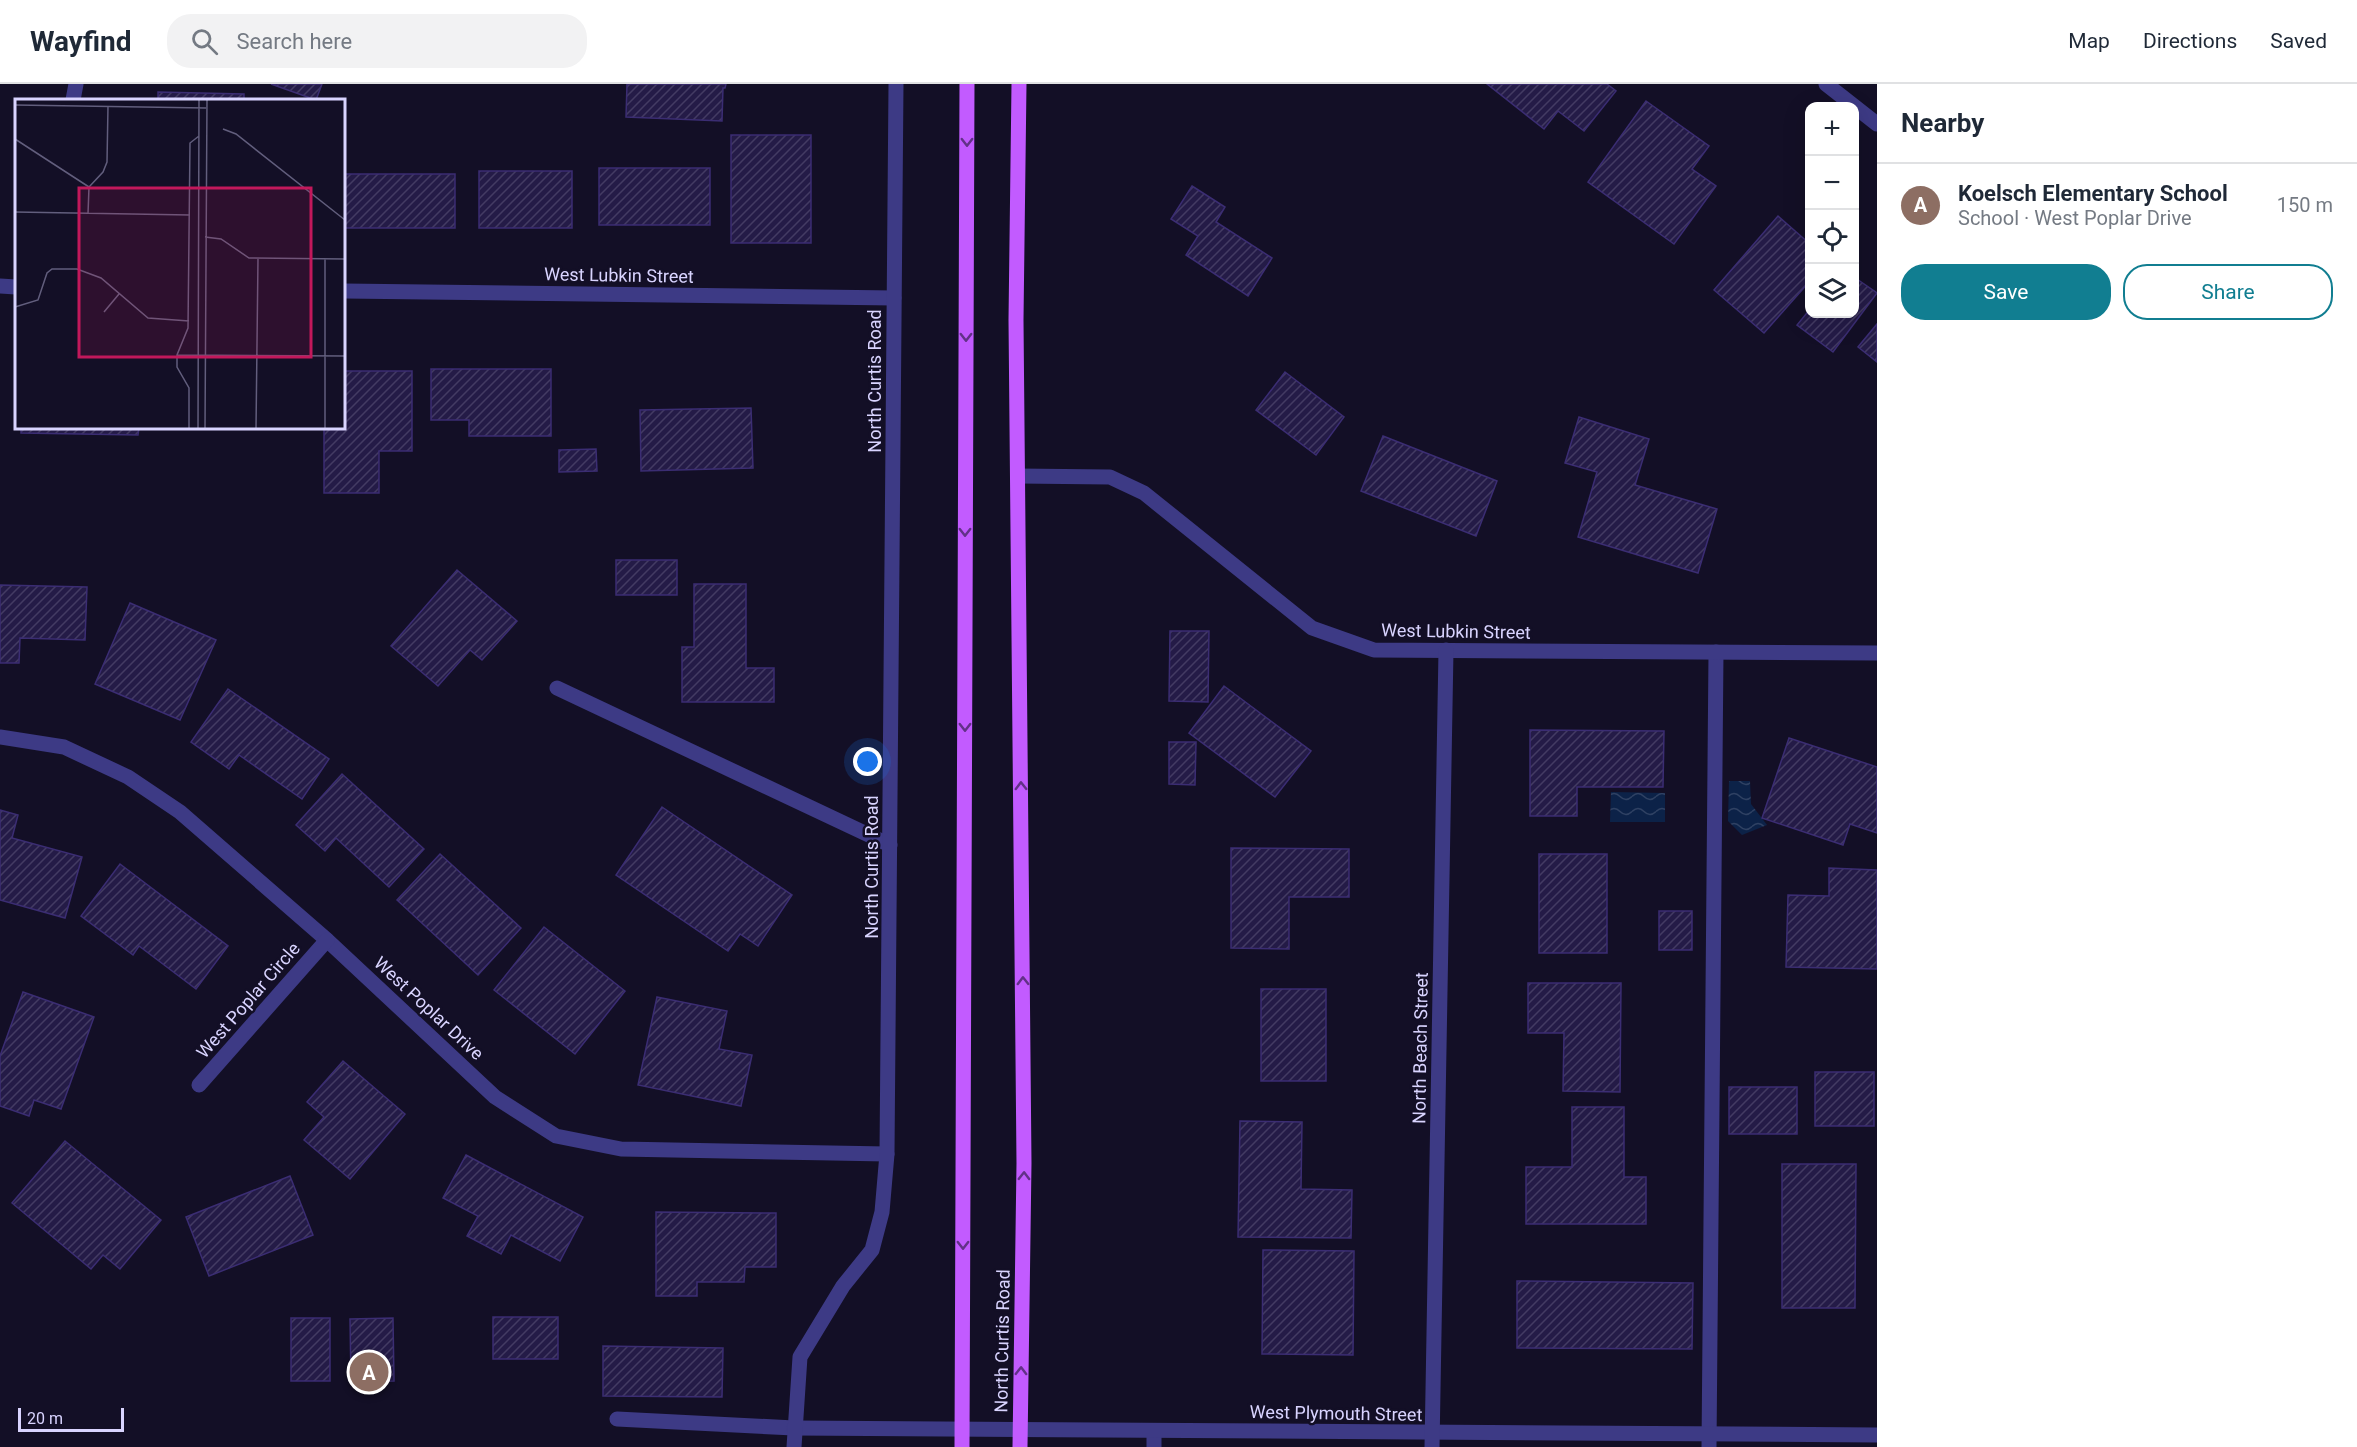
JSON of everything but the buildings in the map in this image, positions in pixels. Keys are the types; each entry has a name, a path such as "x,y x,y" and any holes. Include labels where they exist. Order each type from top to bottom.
{"main road":[{"path":"962,1447 967,84"},
{"name":"North Curtis Road","path":"1019,84 1016,320 1024,1162 1020,1447"}],"street":[{"path":"73,99 76,84"},
{"name":"North Curtis Road","path":"794,1447 800,1357 843,1286 872,1250 882,1212 887,1154 896,84"},
{"path":"1827,84 1877,124"},
{"path":"0,286 15,287"},
{"name":"West Lubkin Street","path":"345,291 894,298"},
{"name":"West Lubkin Street","path":"1018,476 1110,477 1144,493 1312,628 1374,650 1877,653"},
{"name":"North Beach Street","path":"1432,1440 1446,650"},
{"path":"1709,1441 1716,652"},
{"path":"557,688 890,845"},
{"name":"West Poplar Drive","path":"0,736 64,747 128,777 180,812 327,940 495,1097 556,1136 621,1149 887,1154"},
{"name":"West Poplar Circle","path":"199,1085 327,940"},
{"name":"West Plymouth Street","path":"617,1419 794,1428 1154,1431 1432,1440 1709,1441 1877,1436"},
{"path":"1154,1431 1154,1447"}],"water":[{"path":"1729,781 1750,781 1751,804 1767,825 1742,835 1728,821"},
{"path":"1611,792 1665,793 1665,822 1610,822"}],"place":[{"name":"Koelsch Elementary School","path":"369,1372"}]}
